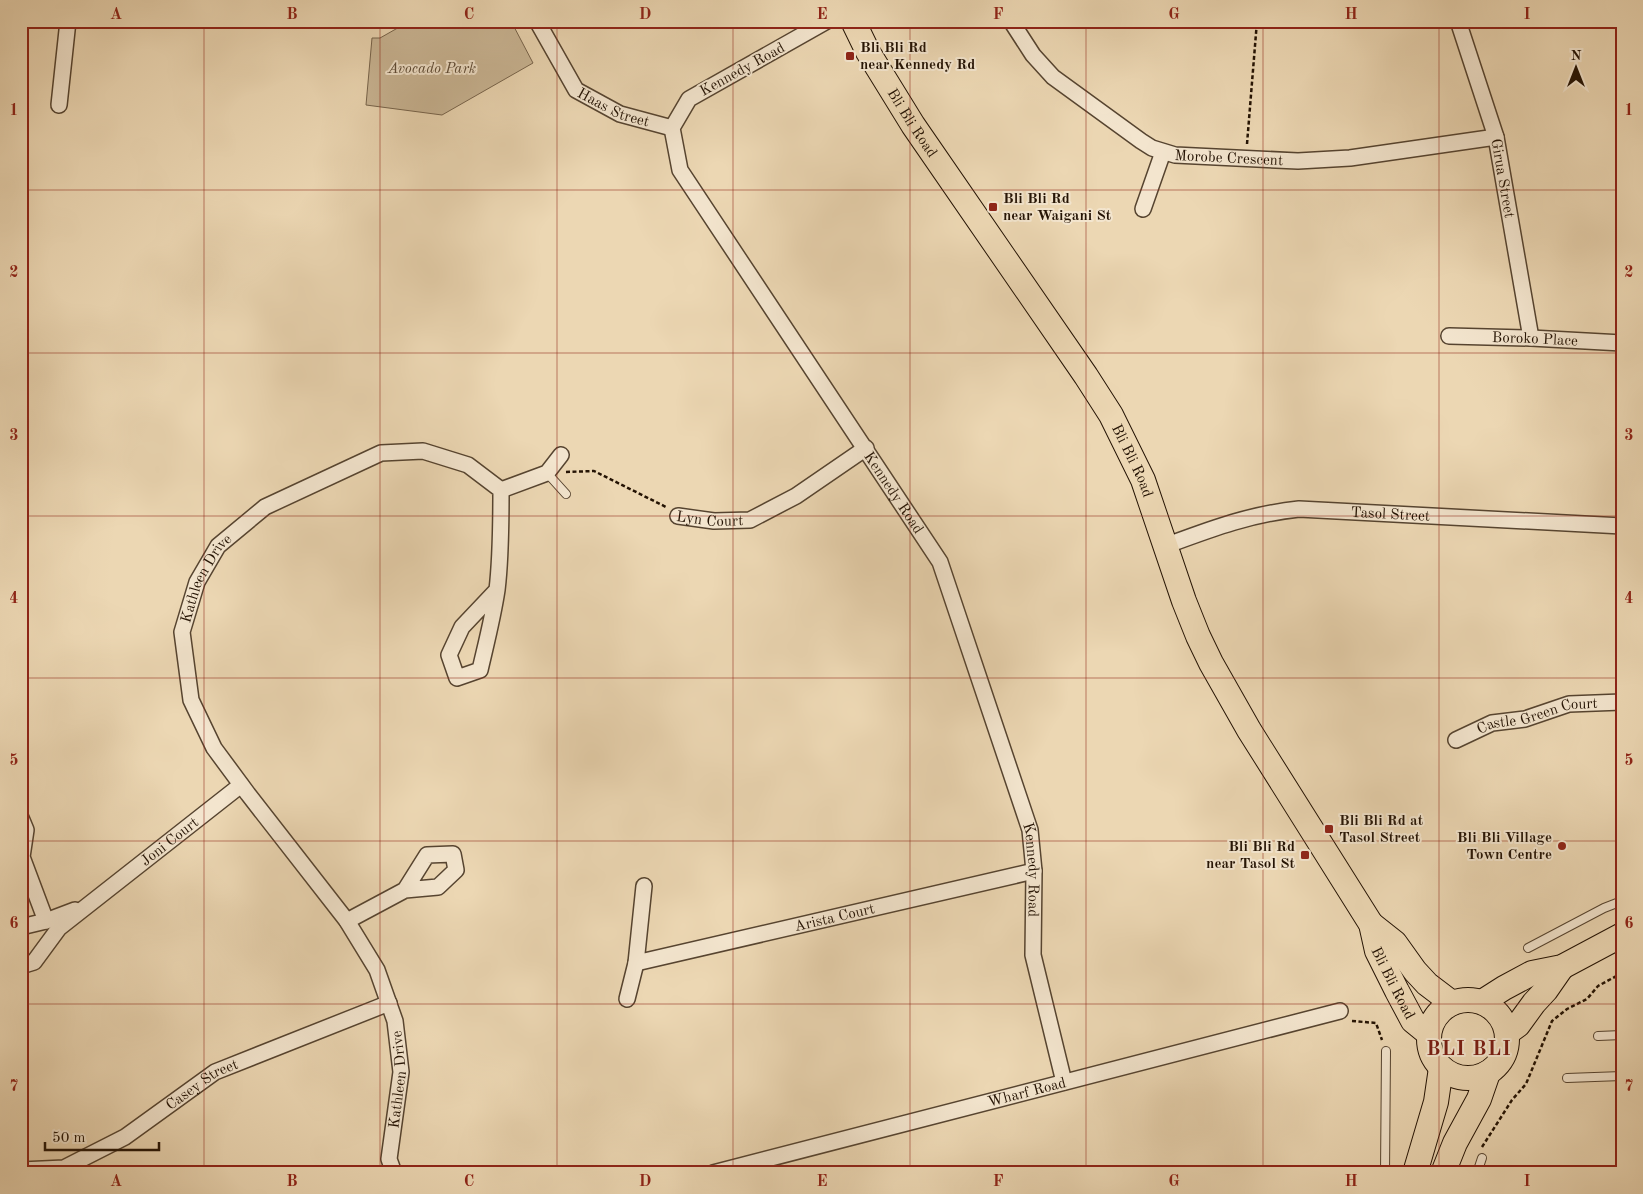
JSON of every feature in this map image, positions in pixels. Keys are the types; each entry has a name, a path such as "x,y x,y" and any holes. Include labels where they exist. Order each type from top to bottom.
{"main road":[{"name":"Bli Bli Road","path":"855,22 868,52 913,125 1111,415 1143,480 1198,636 1226,692 1371,924 1377,951 1413,1021 1429,1034"},
{"name":"Bli Bli Road","path":"1371,924 1395,942 1415,971 1427,984 1452,1003"},
{"path":"1482,1002 1532,973 1562,967 1622,935"},
{"path":"1508,1033 1518,1025 1562,967"},
{"path":"1462,1000 1482,1002 1499,1014 1508,1033 1508,1045 1498,1066 1477,1078 1464,1078 1452,1075 1441,1068 1429,1046 1429,1034 1433,1022 1441,1011 1452,1003 1462,1000"},
{"path":"1415,1173 1436,1102 1441,1068"},
{"path":"1443,1173 1455,1143 1479,1099 1488,1073"}],"street":[{"path":"59,104 68,21"},
{"name":"Haas Street","path":"537,21 576,90 620,114 672,128"},
{"name":"Kennedy Road","path":"827,21 689,99 672,128 680,170 940,562 1030,830 1034,870 1033,955 1064,1082"},
{"name":"Morobe Crescent","path":"1011,21 1034,55 1053,77 1141,141 1163,152 1175,155 1298,161 1333,160 1496,137"},
{"name":"Girua Street","path":"1458,21 1496,137 1531,338"},
{"path":"1143,209 1163,152"},
{"name":"Boroko Place","path":"1449,336 1622,343"},
{"name":"Lyn Court","path":"678,516 714,521 750,520 796,496 866,448"},
{"name":"Kathleen Drive","path":"394,1173 390,1159 402,1072 395,1021 377,970 347,921 214,748 191,700 182,632 197,582 218,546 265,506 381,453 423,451 468,465 501,490"},
{"path":"496,590 462,627 448,655 457,678 480,670 496,590 501,545 501,490 547,473 560,455"},
{"name":"Tasol Street","path":"1165,546 1243,518 1299,509 1622,526"},
{"name":"Castle Green Court","path":"1456,740 1492,723 1525,718 1569,704 1622,702"},
{"name":"Joni Court","path":"21,966 34,962 59,928 241,785"},
{"path":"21,818 26,830 22,857 46,921"},
{"name":"Arista Court","path":"636,963 1034,870"},
{"path":"627,999 636,963 644,886"},
{"path":"347,921 405,890"},
{"name":"Joni Court","path":"21,927 46,921 80,908 98,897"},
{"name":"Casey Street","path":"21,1170 64,1168 125,1137 215,1072 389,1003"},
{"name":"Wharf Road","path":"713,1173 1340,1011"}],"lane":[{"path":"547,473 566,494"},
{"path":"1528,948 1604,908 1622,901"},
{"path":"1598,1036 1622,1035"},
{"path":"1385,1173 1386,1051"},
{"path":"1567,1078 1622,1076"},
{"path":"1477,1173 1481,1154"}],"path":[{"path":"1245,159 1257,21"},
{"name":"Lyn Court","path":"547,473 594,471 664,506 678,516"},
{"path":"1481,1154 1512,1100 1526,1084 1552,1021 1567,1009 1587,999 1598,986 1622,973"},
{"path":"1340,1011 1348,1021 1376,1023 1386,1051"}],"green space":[{"name":"Avocado Park","path":"410,21 511,21 533,63 442,115 366,105 372,38 380,38"}],"place":[{"name":"Bli Bli Rd near Kennedy Rd","path":"850,56"},
{"name":"Bli Bli Rd near Waigani St","path":"993,207"},
{"name":"Bli Bli Rd at Tasol Street","path":"1329,829"},
{"name":"Bli Bli Village Town Centre","path":"1562,846"},
{"name":"Bli Bli Rd near Tasol St","path":"1305,855"}],"district":[{"name":"BLI BLI","path":"1469,1048"}]}
